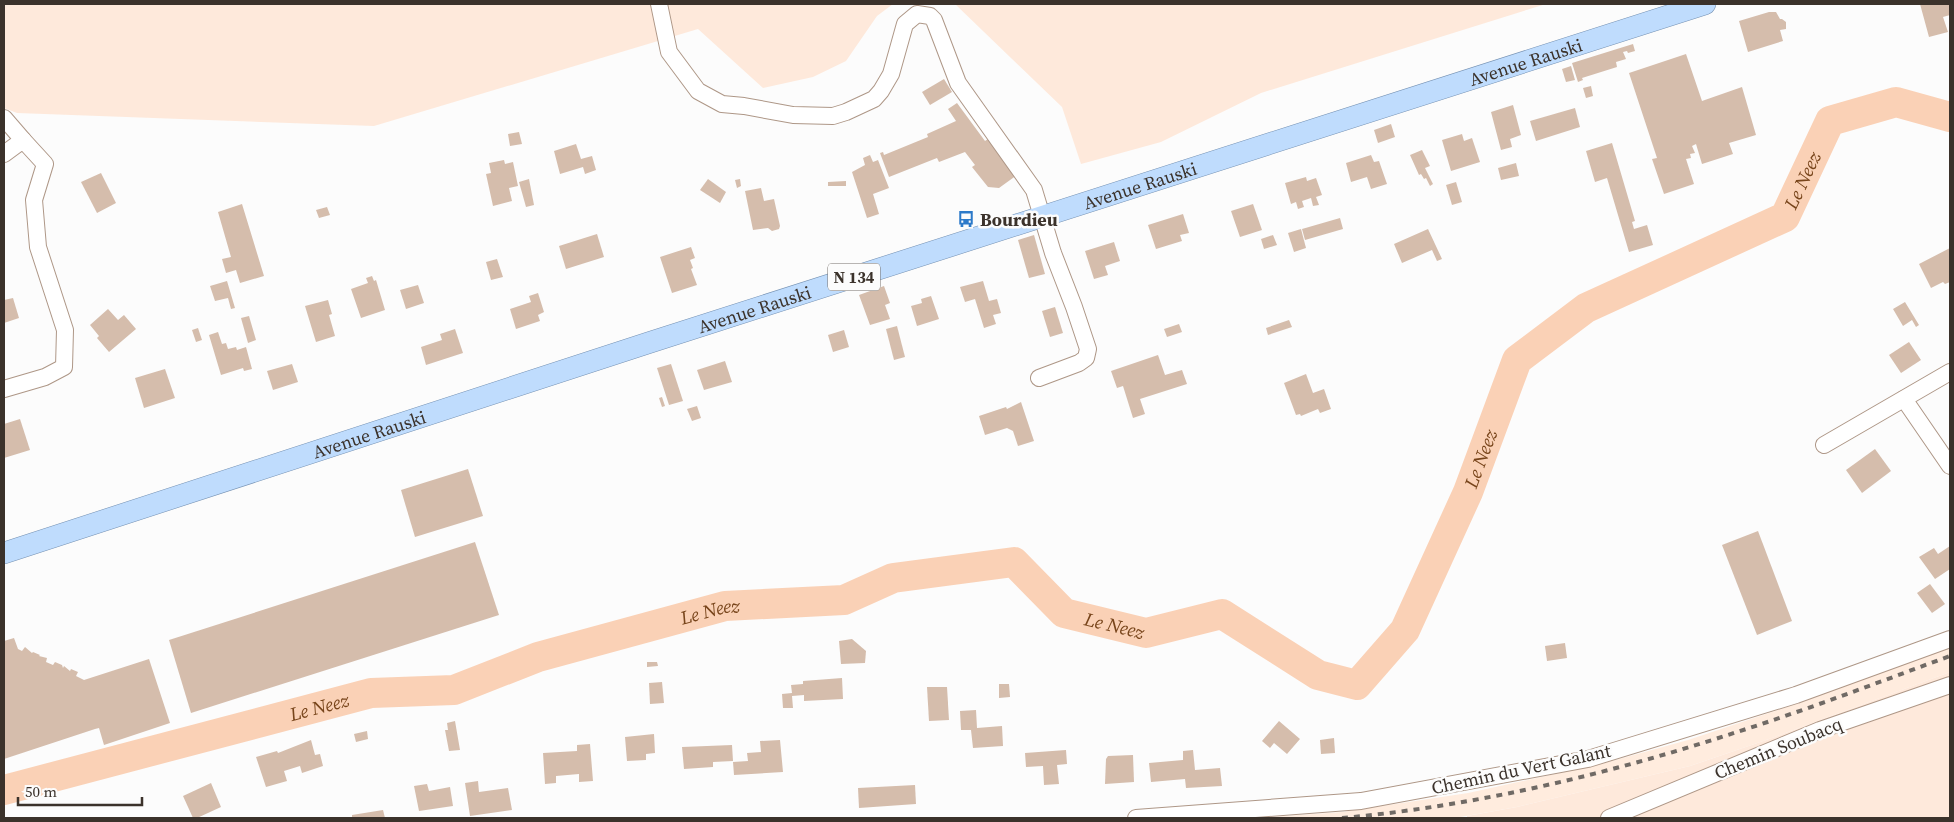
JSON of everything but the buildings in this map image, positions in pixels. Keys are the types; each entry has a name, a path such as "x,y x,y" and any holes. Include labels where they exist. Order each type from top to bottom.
{"main road":[{"name":"Avenue Rauski","path":"4,552 1705,4"}],"street":[{"path":"659,4 669,52 698,91 722,104 793,115 833,116 874,99 882,92 891,74 905,24 917,14 930,16 934,20 958,83 1034,190 1053,253 1088,349 1086,358 1079,363 1039,378"},
{"path":"4,118 45,164 34,200 38,247 65,330 64,367 45,378 4,389"},
{"path":"4,154 23,140"},
{"path":"1824,445 1950,372"},
{"path":"1904,399 1950,466"},
{"name":"Chemin du Vert Galant","path":"1136,818 1361,801 1588,759 1796,695 1950,639"},
{"name":"Chemin Soubacq","path":"1609,818 1820,730 1950,685"}],"shaded area":[{"path":"4,4 893,4 877,16 846,61 813,77 763,88 698,29 374,126 17,113 4,108"},
{"path":"955,4 1546,4 1261,93 1161,142 1081,164 1062,107"},
{"path":"1950,647 1950,672 1772,738 1690,766 1517,807 1455,818 1256,818 1342,812 1468,793 1601,764 1688,740 1802,702"},
{"path":"1950,672 1950,818 1467,818 1467,816 1517,807 1690,766 1772,738"}],"waterway":[{"name":"Le Neez","path":"4,790 371,693 454,690 538,657 725,606 844,600 893,578 1014,562 1064,613 1146,633 1222,614 1318,675 1357,685 1405,630 1468,492 1517,360 1586,308 1785,217 1830,121 1896,102 1950,117"}],"railway":[{"path":"1342,818 1392,813 1492,797 1591,775 1764,723 1950,656"}],"place":[{"name":"Bourdieu","path":"966,219"}]}
